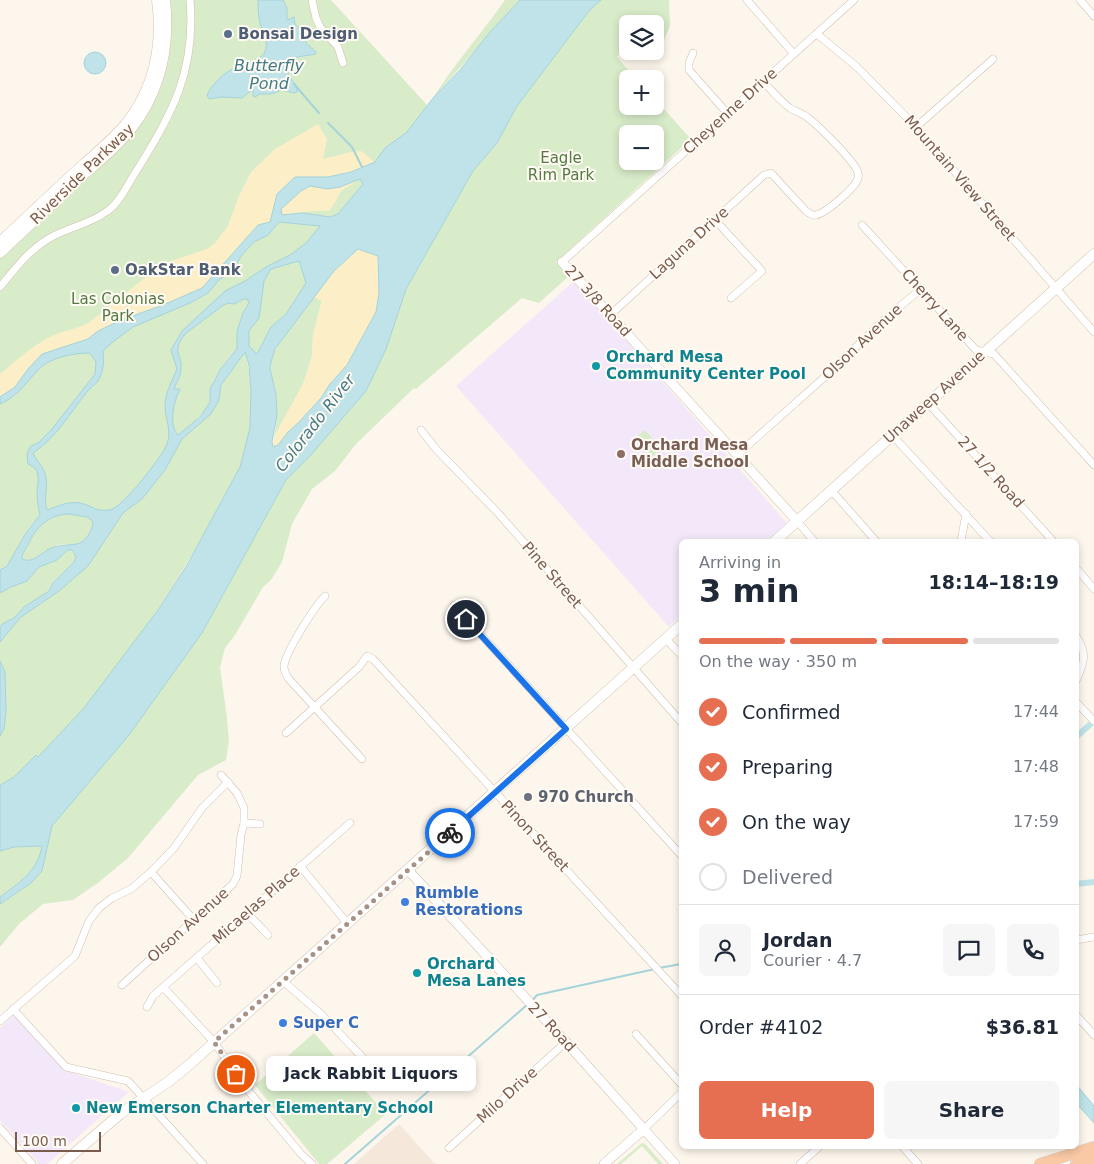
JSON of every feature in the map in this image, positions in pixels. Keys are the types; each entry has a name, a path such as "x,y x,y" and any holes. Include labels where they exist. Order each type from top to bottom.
{"highway":[{"path":"1040,1164 1094,1147"},
{"path":"1076,1164 1094,1158"}],"main road":[{"name":"Riverside Parkway","path":"0,242 107,143 124,125 136,108 150,78 157,55 160,32 157,0"},
{"name":"Riverside Parkway","path":"0,253 122,139 143,112 158,81 166,44 167,19 165,0"},
{"name":"Unaweep Avenue","path":"777,539 1094,254"},
{"path":"62,1164 120,1114 168,1082 214,1042 679,627"}],"street":[{"path":"0,288 32,251 48,239 91,221 108,211 122,194 162,130 179,93 190,49 190,0"},
{"path":"312,0 316,18 324,32 338,47 343,63"},
{"path":"747,0 793,54"},
{"name":"Cheyenne Drive","path":"562,262 854,0"},
{"path":"1080,0 1094,16"},
{"name":"Mountain View Street","path":"817,34 857,67 916,127 1094,332"},
{"path":"693,53 689,63 689,70 728,114"},
{"path":"916,127 992,59"},
{"name":"Laguna Drive","path":"610,315 764,175 770,173 812,215 816,215 838,200 853,186 859,176 852,163 822,130 807,117 792,110 763,82"},
{"path":"715,220 762,270 731,298"},
{"name":"Cherry Lane","path":"862,225 976,350 994,354 1094,465"},
{"name":"27 3/8 Road","path":"562,262 812,539"},
{"name":"Olson Avenue","path":"737,455 828,374 886,318 921,289"},
{"name":"27 1/2 Road","path":"928,403 1050,539"},
{"name":"Pine Street","path":"421,430 498,513 679,720"},
{"path":"892,435 988,539"},
{"path":"830,490 874,539"},
{"path":"961,539 966,514"},
{"path":"1079,572 1094,589"},
{"path":"325,596 313,610 285,660 284,667 288,678 362,759"},
{"path":"454,605 679,853"},
{"path":"666,639 679,653"},
{"path":"1079,641 1083,648 1084,657 1079,674"},
{"name":"Pinon Street","path":"315,707 359,667 367,656 373,659 679,993"},
{"path":"1079,705 1094,721"},
{"path":"286,733 315,707"},
{"name":"Olson Avenue","path":"122,985 233,884 238,876 244,808 237,793 221,775"},
{"path":"0,1021 75,956 89,921 100,908 112,898 131,889 151,872 174,848 202,808 228,782"},
{"path":"244,823 260,824"},
{"name":"Micaelas Place","path":"147,1007 153,996 350,823"},
{"path":"300,866 348,924"},
{"name":"27 Road","path":"408,870 675,1164"},
{"path":"151,872 194,920"},
{"path":"247,913 268,935"},
{"path":"1079,940 1094,937"},
{"path":"196,958 218,983"},
{"path":"283,981 321,1014 366,1061"},
{"path":"164,988 214,1042 246,1088 301,1154 312,1164"},
{"path":"13,1009 66,1067 128,1082 203,1164"},
{"path":"1079,1018 1094,1035"},
{"path":"636,1034 679,1082"},
{"name":"Milo Drive","path":"449,1148 566,1042"},
{"path":"604,1164 679,1095"},
{"path":"0,1128 32,1164"},
{"path":"800,1164 817,1149"},
{"path":"905,1149 918,1164"}],"shaded area":[{"name":"Orchard Mesa Middle School","path":"574,281 787,523 768,539 679,539 679,618 669,627 456,386"},
{"path":"15,1014 64,1070 129,1092 47,1164 39,1164 0,1120 0,1028"},
{"path":"399,1124 435,1164 354,1164"}],"green space":[{"name":"Las Colonias Park","path":"168,0 331,0 427,105 322,251 307,283 286,314 271,327 257,354 249,346 249,336 232,353 216,376 210,390 209,403 205,410 178,435 174,428 163,452 150,471 125,500 118,507 108,511 93,508 82,503 40,517 31,524 12,559 0,570 0,256 145,114"},
{"path":"505,0 520,0 433,98 450,73"},
{"name":"Eagle Rim Park","path":"601,0 669,0 670,26 664,40 664,15 619,15 619,54 617,57 628,70 619,70 619,115 664,115 664,109 691,139 664,164 664,125 619,125 619,170 657,170 556,262 568,277 539,303 522,298 416,389 414,388 356,444 335,471 312,489 292,524 282,562 271,580 263,587 235,635 225,648 220,667 229,741 226,760 198,775 128,858 99,882 73,900 43,904 19,924 0,947 0,904 31,883 42,871 52,826 129,735 202,633 286,480 309,457 386,349 406,289 473,171 497,143 517,106 589,11"},
{"path":"314,297 322,300 313,335 312,356 303,384 274,437 277,406 271,368 273,357 282,339"},
{"path":"245,352 250,380 250,426 245,455 230,488 168,594 103,685 74,720 38,757 36,755 14,777 0,785 0,736 4,729 6,712 5,672 0,661 0,642 21,617 59,591 99,549 123,513 142,499 165,470 182,439 211,414 219,400 221,385"},
{"path":"645,430 661,448 652,457 635,438"},
{"path":"71,514 87,517 93,521 91,530 82,542 58,545 36,558 22,559 31,538 40,527 50,519"},
{"path":"70,549 76,557 73,565 55,580 47,593 24,607 14,618 2,624 0,628 0,593 27,581 39,567 57,560"},
{"path":"42,846 37,862 32,869 21,881 0,897 0,851 14,847"},
{"path":"314,1033 386,1114 327,1164 319,1164 255,1085"},
{"path":"642,1143 663,1164 658,1164 642,1146 621,1164 617,1164"}],"sand":[{"path":"318,124 327,139 323,159 361,151 375,162 351,172 328,177 295,177 277,194 270,222 247,237 202,288 121,320 98,331 88,339 42,354 15,387 0,397 0,374 19,358 54,335 90,322 162,264 207,249 215,243 228,226 238,198 251,172 275,149"},
{"path":"360,179 341,191 329,211 311,211 282,215 281,209 301,191 311,186 327,189 340,187"},
{"path":"358,249 378,256 379,293 376,312 347,365 330,384 321,398 278,445 273,447 274,437 303,384 312,356 313,335 322,301 314,297 334,271"}],"water":[{"name":"Butterfly Pond","path":"258,0 283,0 287,8 287,20 294,17 295,24 302,30 306,43 316,54 297,57 290,64 288,74 297,87 297,92 282,90 271,94 260,94 255,97 253,96 253,89 242,98 221,97 209,99 207,95 209,91 222,76 234,68 261,57 266,49 259,20"},
{"name":"Colorado River","path":"520,0 601,0 589,11 517,106 497,143 473,171 406,289 386,349 366,391 309,457 286,480 202,633 129,735 52,826 42,871 31,883 0,904 0,897 27,876 40,855 42,846 14,847 0,851 0,785 14,777 36,755 38,757 84,708 158,610 187,565 240,467 250,428 251,391 249,365 245,352 221,385 219,400 211,414 182,439 165,470 142,499 123,513 88,566 59,591 21,617 0,642 0,628 2,624 14,618 24,607 49,591 53,583 74,562 76,557 72,550 68,550 57,560 39,567 27,581 0,593 0,570 7,566 27,531 40,515 37,498 37,473 28,464 27,453 31,446 38,443 52,429 95,374 96,362 90,353 70,355 56,359 38,370 16,394 0,404 0,397 15,387 42,354 88,339 98,331 121,320 202,288 258,225 270,222 277,194 295,177 328,177 351,172 375,162 385,148 407,132 433,98 460,70 490,32","holes":["360,179 363,184 338,214 330,217 303,213 282,215 281,209 301,191 310,186 327,189 340,187","279,222 320,226 306,243 290,255 225,291 182,331 171,350 177,369 165,401 169,429 167,444 150,470 123,501 110,510 101,510 76,503 63,504 47,510 45,474 33,453 56,432 98,381 103,366 103,351 133,327 190,303 208,293 218,281 234,269 241,256 254,242 268,235","358,249 378,256 379,293 376,312 347,365 330,384 321,398 278,445 273,447 272,442 277,415 276,395 270,368 275,349 334,271","299,261 306,283 286,314 271,327 257,354 249,346 249,331 259,318 264,281 271,269","244,299 247,299 249,303 243,313 237,331 237,348 220,370 210,389 210,402 200,417 178,435 173,425 173,419 174,406 180,389 174,389 181,372 178,352 179,345 185,334 228,303 234,304","69,514 87,517 93,521 90,533 82,542 51,548 34,559 22,559 35,533 44,523 55,517"]},
{"path":"95,52 103,55 106,63 103,71 95,74 87,71 84,63 87,55"},
{"path":"0,661 5,672 6,712 4,729 0,736"},
{"path":"1079,1088 1094,1106 1094,1123 1079,1106"}],"waterway":[{"path":"294,84 319,113"},
{"path":"328,123 352,147 362,167"},
{"path":"1079,734 1094,721"},
{"path":"1079,884 1094,882"},
{"path":"659,968 679,964"},
{"path":"532,1001 537,995 655,969"},
{"path":"345,1164 528,1004"}],"way so far":[{"path":"236,1074 214,1042 450,833"}],"place":[{"name":"Bonsai Design","path":"228,34"},
{"name":"OakStar Bank","path":"115,270"},
{"name":"Orchard Mesa Community Center Pool","path":"596,366"},
{"name":"Orchard Mesa Middle School","path":"621,454"},
{"name":"970 Church","path":"528,797"},
{"name":"Rumble Restorations","path":"405,902"},
{"name":"Orchard Mesa Lanes","path":"417,973"},
{"name":"Super C","path":"283,1023"},
{"name":"Jack Rabbit Liquors","path":"236,1074"},
{"name":"New Emerson Charter Elementary School","path":"76,1108"}],"route":[{"path":"450,833 566,729 466,619"}]}
